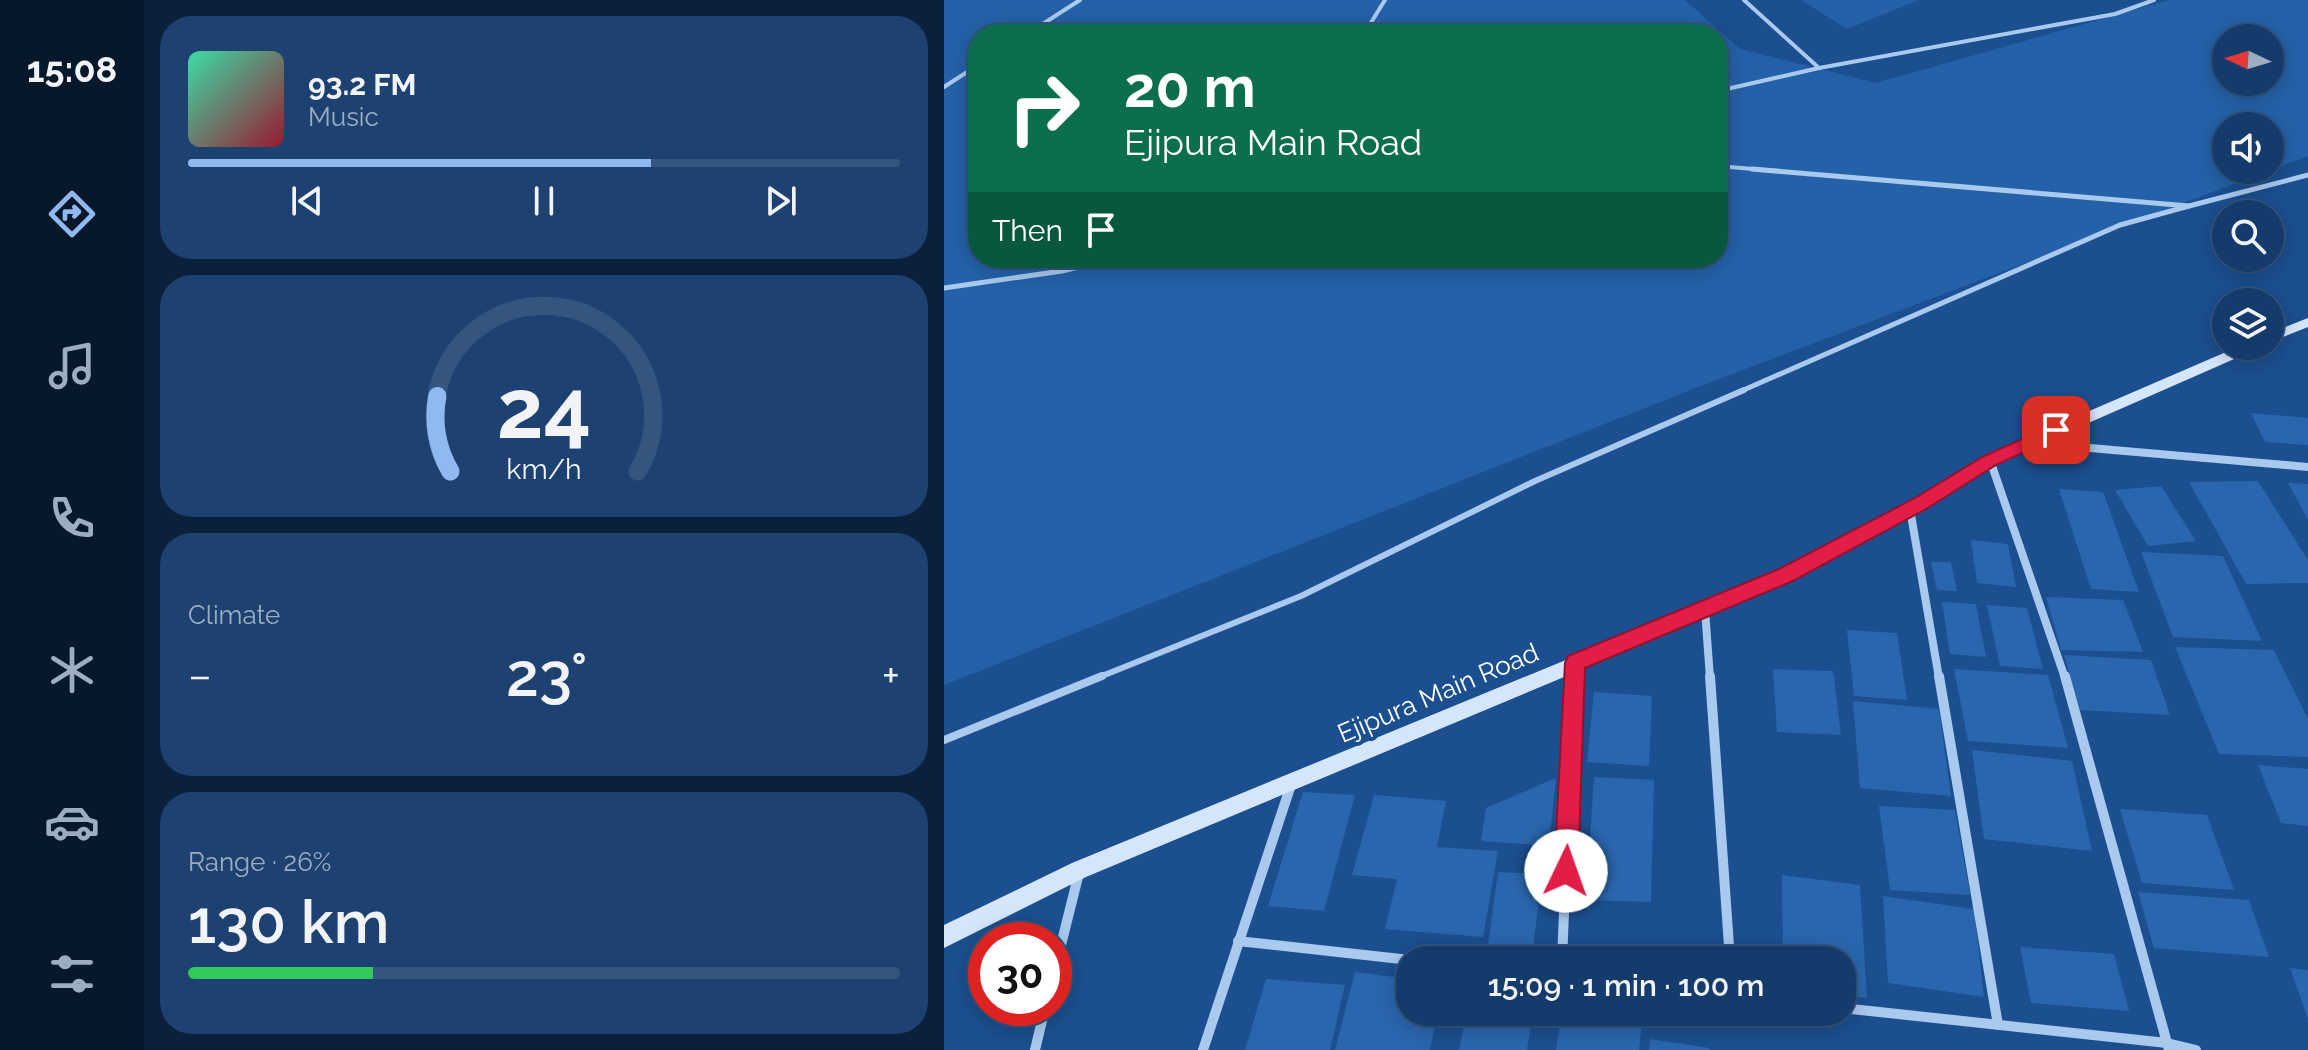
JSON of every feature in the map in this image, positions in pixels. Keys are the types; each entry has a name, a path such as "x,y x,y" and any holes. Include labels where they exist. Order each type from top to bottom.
{"street":[{"path":"2284,332 2308,322"},
{"name":"Ejipura Main Road","path":"944,937 1079,870 1705,610 1813,562 1910,509 1990,460 2219,360"},
{"path":"2028,442 2308,467"},
{"path":"1990,460 2059,656 2168,1046"},
{"path":"1910,509 1998,1025"},
{"path":"1705,610 1729,946"},
{"path":"1563,946 1575,663"},
{"path":"1203,1050 1292,783"},
{"path":"1066,922 1079,870"},
{"path":"1238,941 1396,958"},
{"path":"1856,1010 2196,1050"},
{"path":"1035,1050 1041,1026"}],"lane":[{"path":"1043,24 1080,0"},
{"path":"1370,24 1385,0"},
{"path":"1744,0 1819,68"},
{"path":"1728,89 1819,68 2115,14 2154,0"},
{"path":"944,87 968,71"},
{"path":"1728,167 2189,206"},
{"path":"944,740 1301,596 1535,481 2120,225 2308,175"},
{"path":"944,288 1074,268"}],"shaded area":[{"path":"944,0 1685,0 1712,24 968,24 968,268 1728,268 1728,38 1740,49 1876,83 2169,0 2308,0 2308,156 2284,165 2284,112 2212,112 2212,184 2234,184 1711,382 944,685"},
{"path":"1801,0 1919,0 1847,29"}],"building":[{"path":"2251,413 2308,418 2308,445 2265,442"},
{"path":"2258,481 2308,560 2308,583 2246,584 2189,482"},
{"path":"2288,483 2308,484 2308,520"},
{"path":"2161,486 2196,541 2148,546 2115,490"},
{"path":"2059,489 2103,492 2139,592 2091,589"},
{"path":"1971,540 2008,544 2016,587 1977,583"},
{"path":"2141,552 2223,556 2262,641 2173,637"},
{"path":"1931,562 1951,562 1957,591 1937,590"},
{"path":"2046,597 2123,600 2143,652 2061,650"},
{"path":"1942,602 1976,604 1986,657 1950,654"},
{"path":"1987,605 2027,608 2043,669 2000,666"},
{"path":"1847,630 1897,633 1907,700 1854,696"},
{"path":"2175,647 2274,650 2308,719 2308,757 2219,754"},
{"path":"2064,655 2151,660 2170,715 2080,710"},
{"path":"1773,669 1833,671 1841,735 1777,732"},
{"path":"1954,669 2048,675 2068,748 1968,741"},
{"path":"1594,692 1652,696 1649,766 1587,762"},
{"path":"1853,701 1939,709 1951,796 1860,788"},
{"path":"1972,750 2072,761 2092,851 1984,839"},
{"path":"2258,765 2308,769 2308,826 2281,823"},
{"path":"1594,777 1654,780 1651,902 1586,900"},
{"path":"1556,778 1549,846 1481,841 1486,808"},
{"path":"1303,792 1355,795 1324,911 1268,906"},
{"path":"1374,795 1446,801 1437,847 1498,851 1483,937 1385,929 1397,879 1352,875"},
{"path":"1879,806 1955,810 1970,895 1890,890"},
{"path":"2120,809 2207,815 2234,890 2142,883"},
{"path":"1498,872 1542,874 1533,946 1488,946"},
{"path":"1782,875 1860,885 1867,998 1856,997 1856,946 1783,946"},
{"path":"2138,892 2249,900 2269,957 2154,948"},
{"path":"1883,896 1974,909 1984,997 1888,983"},
{"path":"2020,947 2114,954 2129,1011 2031,1003"},
{"path":"2290,968 2308,970 2308,1019"},
{"path":"1355,972 1396,977 1396,1026 1435,1026 1430,1050 1335,1050"},
{"path":"1266,979 1345,985 1330,1050 1245,1050"},
{"path":"1464,1026 1531,1026 1527,1050 1459,1050"},
{"path":"1560,1026 1642,1026 1639,1050 1556,1050"},
{"path":"1650,1039 1709,1048 1709,1050 1649,1050"}],"route":[{"path":"1566,871 1575,663 1759,588 1813,562 1921,503 1990,460 2056,430"}]}
